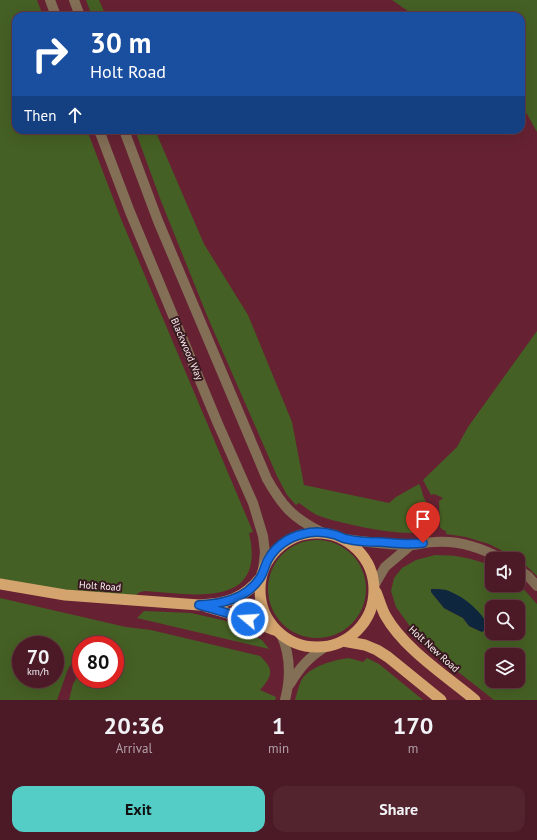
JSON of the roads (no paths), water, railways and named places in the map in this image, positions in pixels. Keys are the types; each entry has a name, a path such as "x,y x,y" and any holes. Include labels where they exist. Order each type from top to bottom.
{"highway":[{"path":"320,532 334,534 346,539 361,552 368,562 375,585 373,603 367,619 357,632 343,641 327,646 308,646 292,642 279,633 268,620 263,610 260,597 262,573 270,557 277,548 288,539 303,534 320,532"},
{"name":"Holt Road","path":"0,584 65,596 199,605 218,604 235,598 252,587 262,573"},
{"name":"Holt New Road","path":"375,585 385,614 401,637 475,700"},
{"name":"Holt Road","path":"199,605 241,617 279,633"},
{"path":"343,641 360,644 377,650 388,657 441,700"}],"street":[{"path":"50,0 54,12"},
{"path":"74,0 78,12"},
{"name":"Blackwood Way","path":"101,134 148,256 218,424 253,503 263,536 264,552 262,573"},
{"path":"125,134 158,221 267,479 277,497 287,510 320,532"},
{"path":"346,539 411,545 449,542 467,545 489,552"},
{"path":"375,585 385,567 411,545"},
{"path":"525,574 537,586"},
{"path":"279,633 286,644 289,661 288,687 285,700"},
{"path":"288,687 302,666 310,658 327,646"}],"water":[{"path":"431,589 447,590 461,597 477,610 485,620 485,630 482,632 469,626 463,618 444,608 431,592"}]}
